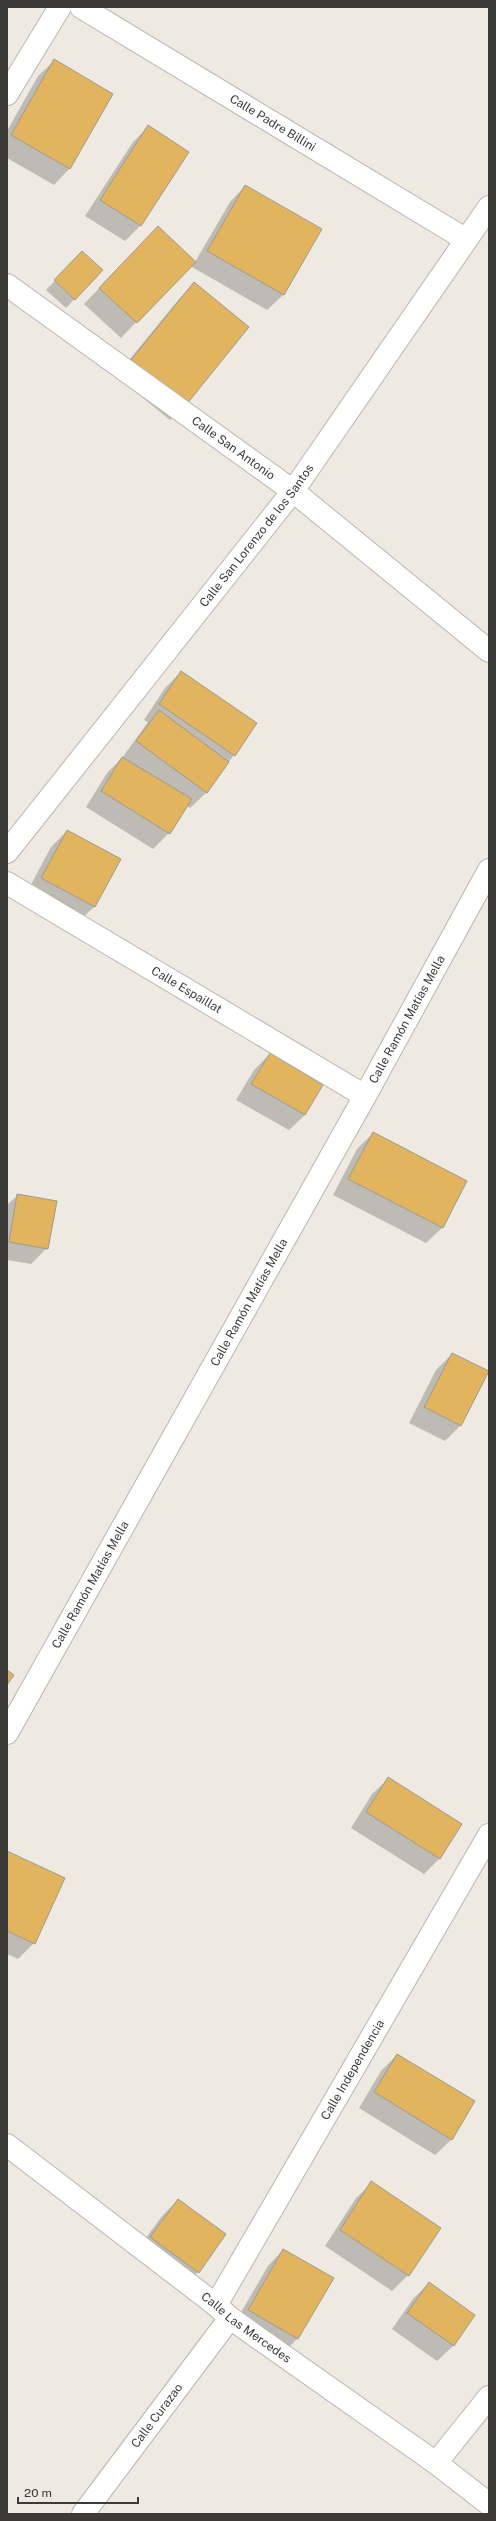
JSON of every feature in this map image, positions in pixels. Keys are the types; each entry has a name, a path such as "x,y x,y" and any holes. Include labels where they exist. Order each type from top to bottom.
{"street":[{"path":"7,94 60,7"},
{"name":"Calle Padre Billini","path":"81,7 465,238"},
{"name":"Calle San Lorenzo de los Santos","path":"7,852 293,491 465,238 489,207"},
{"name":"Calle San Antonio","path":"7,285 293,491 489,651"},
{"name":"Calle Ramón Matías Mella","path":"7,1733 365,1096 489,870"},
{"name":"Calle Espaillat","path":"7,884 365,1096"},
{"name":"Calle Independencia","path":"223,2311 489,1835"},
{"name":"Calle Las Mercedes","path":"7,2145 223,2311 436,2463 489,2504"},
{"name":"Calle Curazao","path":"83,2514 223,2311"},
{"path":"436,2463 489,2397"}],"building":[{"path":"54,59 113,94 70,169 11,135"},
{"path":"148,125 189,152 141,226 100,200"},
{"path":"245,185 322,229 284,295 207,251"},
{"path":"158,226 196,262 137,323 99,288"},
{"path":"82,251 103,270 75,300 54,280"},
{"path":"194,282 249,327 186,405 131,360"},
{"path":"181,671 257,723 235,756 159,704"},
{"path":"159,710 229,762 207,793 136,741"},
{"path":"122,757 192,799 170,834 101,791"},
{"path":"67,830 121,859 95,907 41,878"},
{"path":"270,1053 323,1085 305,1115 251,1084"},
{"path":"373,1132 467,1181 443,1228 348,1179"},
{"path":"17,1194 57,1201 48,1249 9,1242"},
{"path":"452,1353 489,1371 461,1426 424,1407"},
{"path":"7,1670 14,1675 7,1685"},
{"path":"388,1777 462,1824 440,1859 366,1812"},
{"path":"7,1851 65,1878 35,1944 7,1931"},
{"path":"397,2054 475,2101 452,2140 374,2092"},
{"path":"371,2181 441,2228 409,2276 340,2230"},
{"path":"178,2199 226,2234 199,2273 150,2237"},
{"path":"283,2249 334,2278 298,2339 248,2310"},
{"path":"429,2282 475,2315 454,2346 407,2313"}]}
